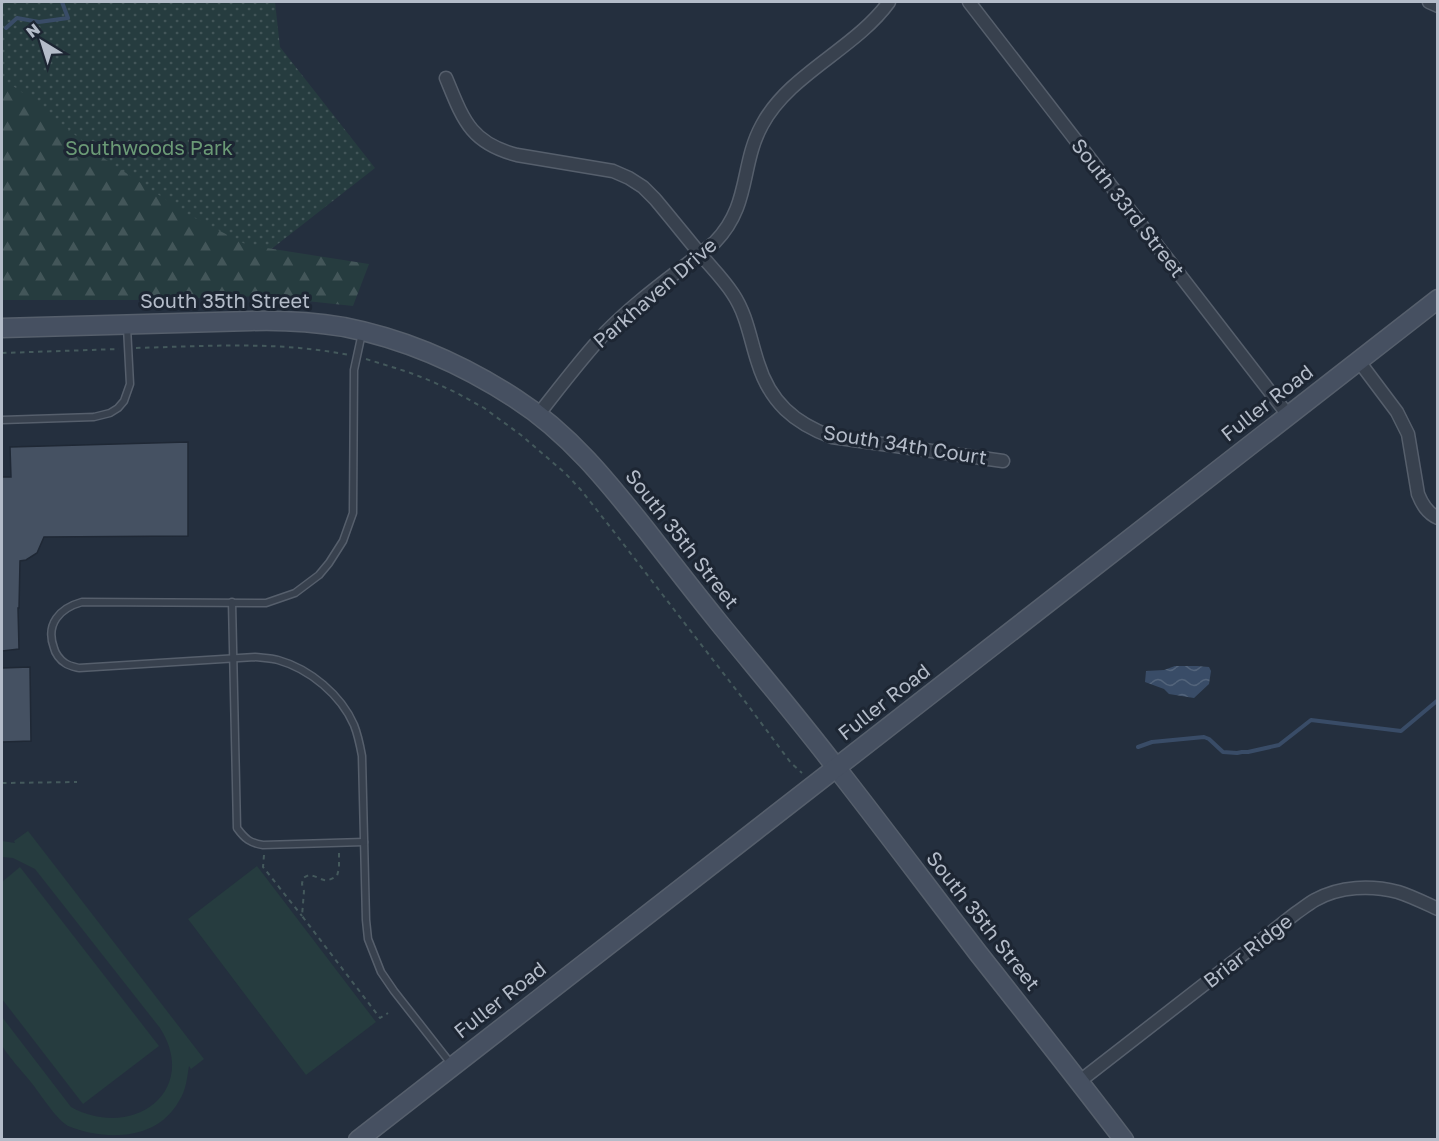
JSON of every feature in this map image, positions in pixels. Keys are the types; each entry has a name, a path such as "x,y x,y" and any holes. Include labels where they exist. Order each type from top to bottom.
{"street":[{"name":"Parkhaven Drive","path":"538,415 581,360 607,332 725,231 740,202 754,145 762,125 773,108 786,93 868,26 889,2"},
{"name":"South 33rd Street","path":"969,2 1287,415"},
{"path":"1429,2 1437,6"},
{"name":"South 34th Court","path":"446,78 466,122 476,135 489,144 517,155 613,171 643,187 734,295 744,314 763,380 784,410 799,422 814,431 832,437 1004,461"},
{"name":"Fuller Road","path":"358,1140 1437,299"},
{"name":"South 35th Street","path":"2,328 277,321 325,324 363,331 399,342 451,363 508,394 538,415 599,471 837,768 1124,1140"},
{"path":"1358,360 1397,412 1408,434 1420,501 1437,518"},
{"name":"Briar Ridge","path":"1080,1081 1296,913 1324,896 1345,889 1367,887 1398,892 1437,909"}],"lane":[{"path":"2,420 94,417 110,414 118,408 128,393 130,384 127,324"},
{"path":"363,331 356,356 354,389 353,513 343,541 319,575 294,593 266,603 82,602 70,605 60,613 52,625 50,638 55,652 65,663 79,668 255,657 276,659 317,679 342,706 359,738 362,756 366,920 374,955 381,972 394,991 452,1065"},
{"path":"232,602 237,828 252,844 364,842"}],"path":[{"path":"2,353 264,345 327,350 356,356 416,375 457,393 521,435 581,490 791,763 802,772"},
{"path":"2,783 77,782"},
{"path":"302,916 303,878 309,874 328,881 337,876 339,853"},
{"path":"264,855 263,867 380,1018 388,1013"}],"green space":[{"name":"Southwoods Park","path":"2,2 275,2 280,47 375,168 215,293 2,298"},
{"path":"2,79 105,159 189,215 247,245 369,264 353,306 260,296 133,300 2,300"},
{"path":"28,831 204,1059 191,1069 189,1066 183,1093 169,1114 158,1124 144,1130 114,1135 82,1131 68,1126 53,1111 2,1045 2,1017 71,1107 94,1116 117,1118 137,1114 154,1104 166,1090 172,1072 170,1051 160,1028 35,869 13,858 2,857 2,841 15,843 14,841"},
{"path":"257,866 376,1022 306,1075 188,919"},
{"path":"20,867 159,1046 83,1104 2,999 2,882"}],"water":[{"path":"1175,666 1209,667 1211,671 1209,684 1194,698 1169,694 1164,689 1145,682 1146,671 1164,670"}],"building":[{"path":"188,442 188,536 44,537 37,553 20,561 19,649 2,651 2,477 11,477 10,447"},
{"path":"30,667 31,741 2,742 2,668"}],"waterway":[{"path":"6,28 17,18 39,22 68,18 62,2"},
{"path":"1138,747 1152,742 1204,737 1223,752 1248,752 1279,745 1311,720 1401,731 1438,700"}]}
